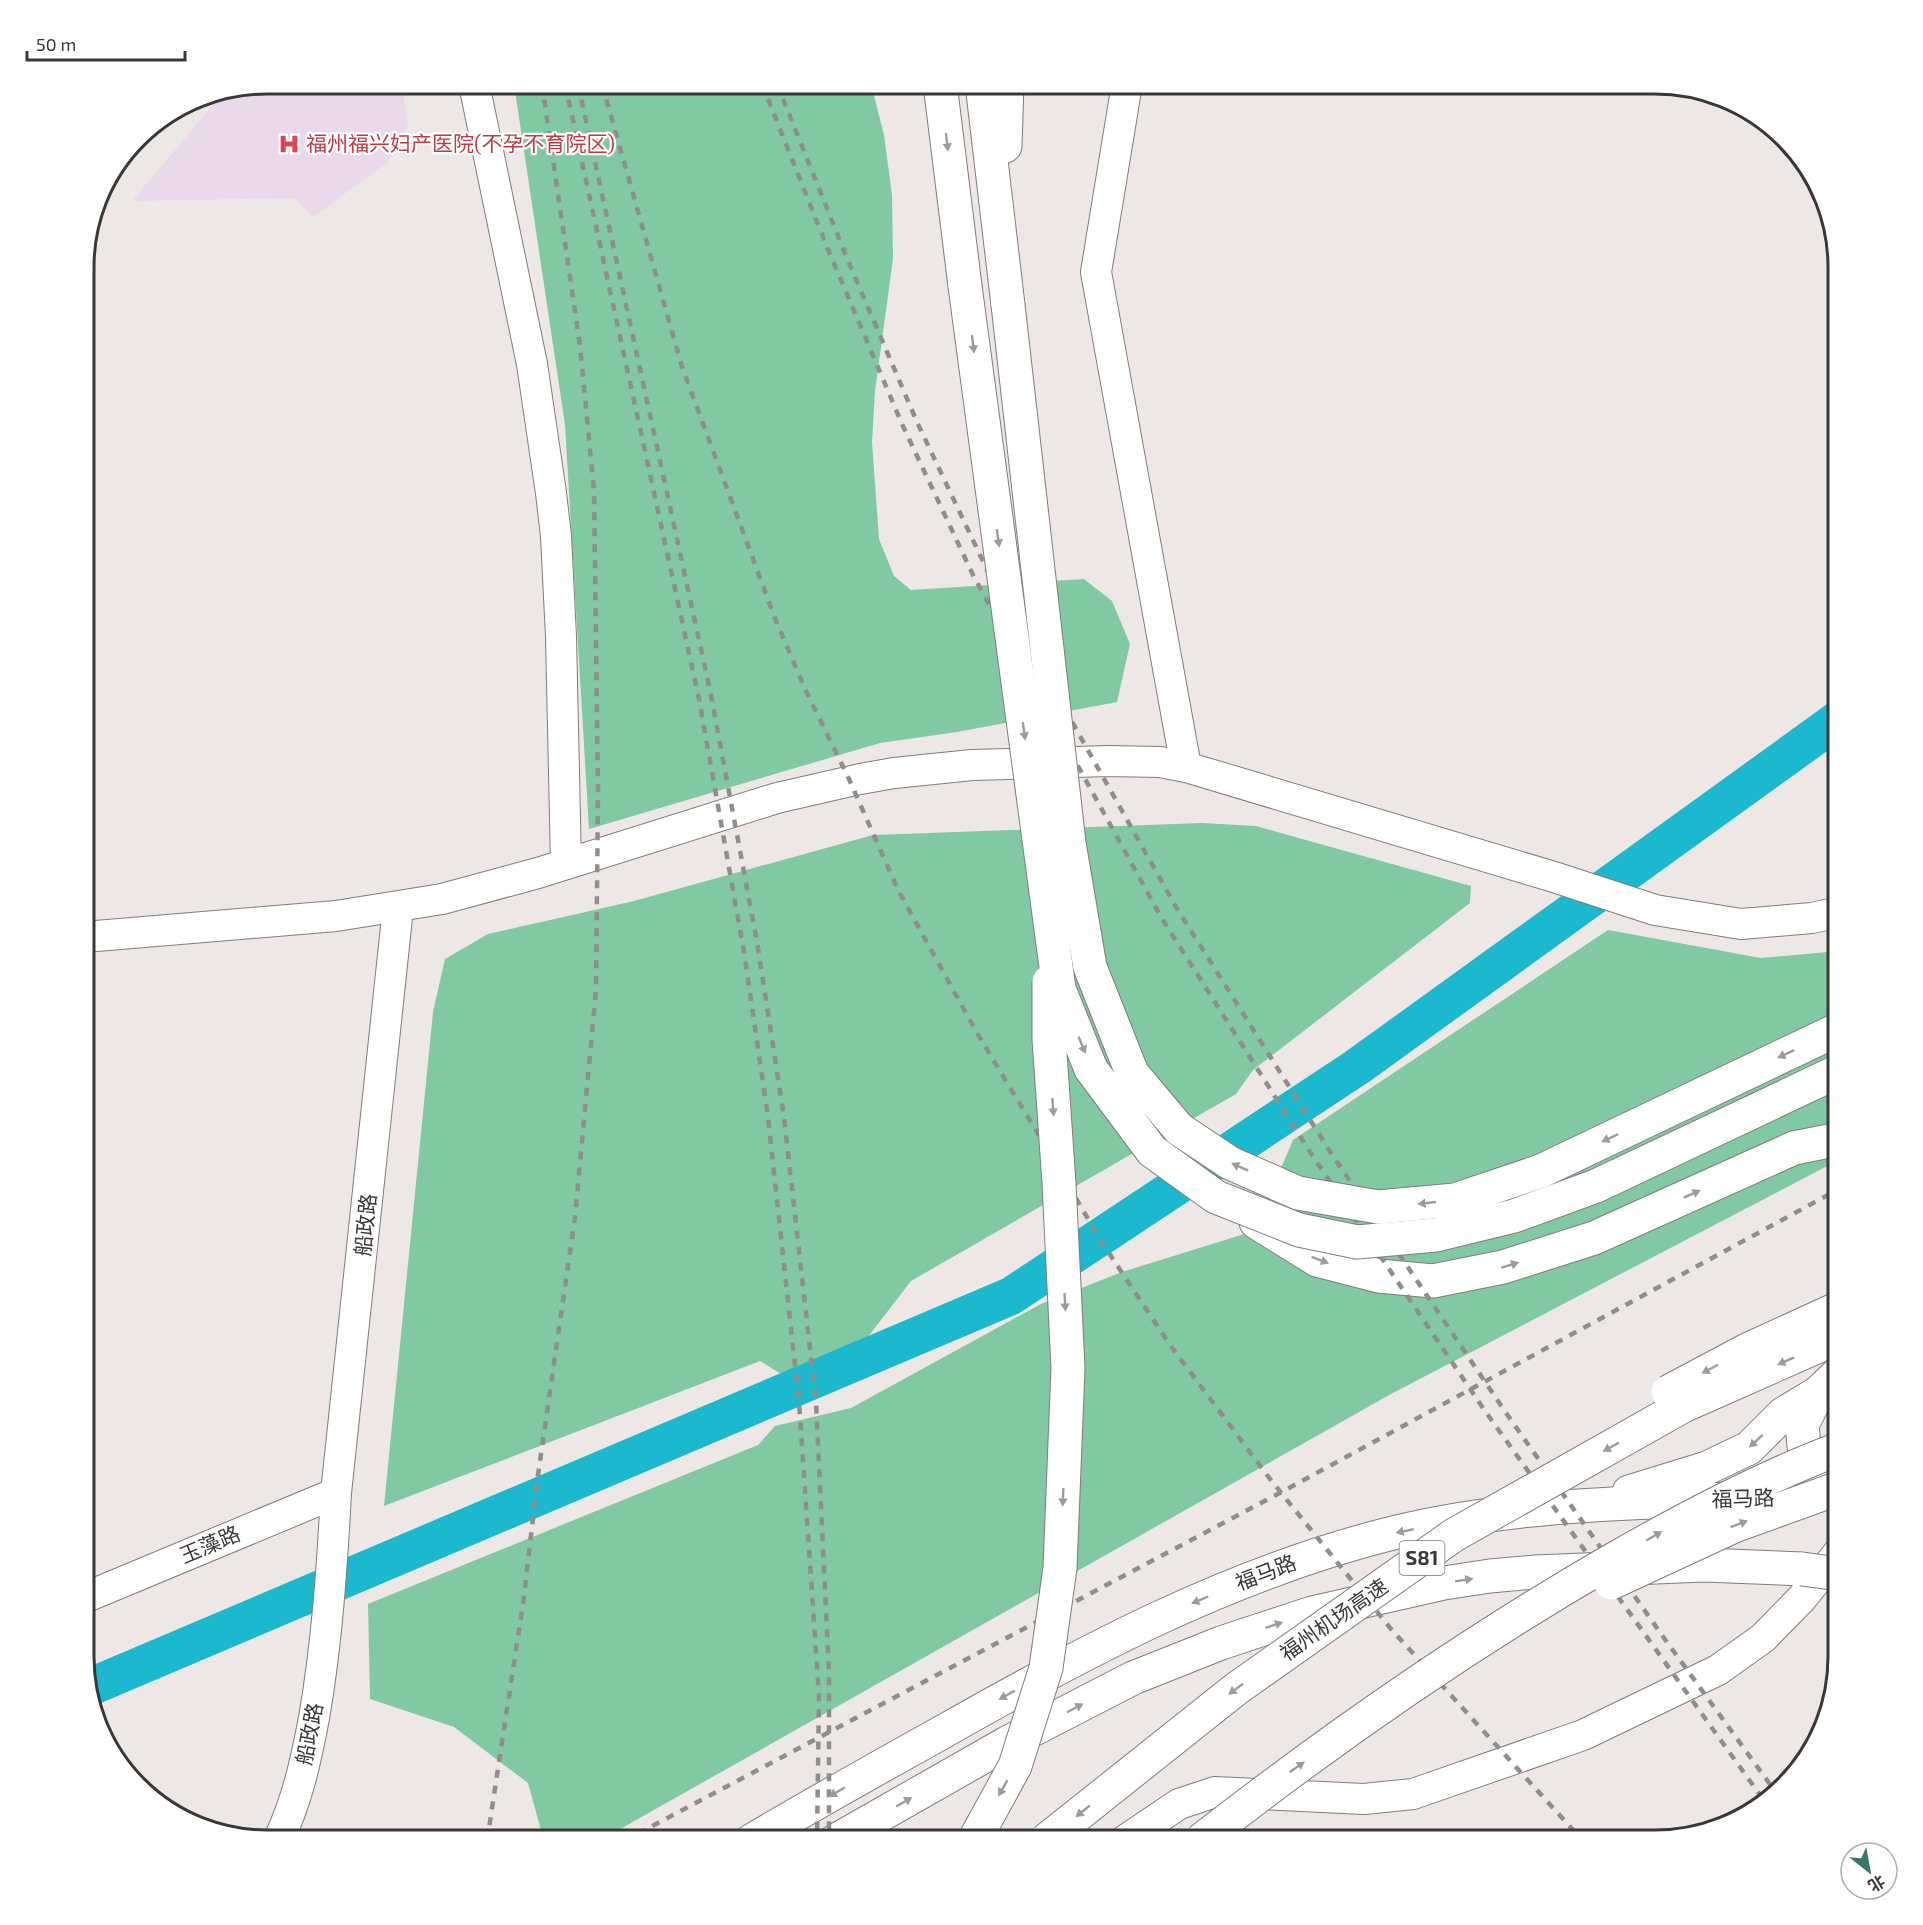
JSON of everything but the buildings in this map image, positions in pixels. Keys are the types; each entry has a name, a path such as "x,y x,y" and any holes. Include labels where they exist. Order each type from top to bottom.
{"main road":[{"path":"941,95 1059,989 1091,1069 1152,1151 1216,1197 1317,1260 1379,1276 1433,1281 1503,1268 1594,1238 1794,1148 1828,1141"},
{"path":"983,95 1069,843 1089,967 1132,1073 1179,1129 1230,1162 1298,1193 1378,1208 1455,1200 1541,1171 1828,1034"},
{"path":"1000,240 1007,95"},
{"path":"980,1830 1015,1766 1046,1668 1060,1568 1068,1368 1049,1039 1050,923"},
{"path":"1216,1197 1299,1230 1357,1242 1436,1235 1514,1216 1596,1186 1828,1076"},
{"path":"1454,1535 1566,1446 1747,1350 1828,1313"},
{"name":"福州机场高速","path":"1059,1830 1236,1689 1454,1535 1683,1406 1828,1342"},
{"path":"1584,1506 1707,1468 1749,1448 1783,1414 1828,1384"},
{"path":"1828,1385 1802,1425 1805,1456 1828,1485"},
{"path":"1214,1830 1277,1781 1440,1667 1552,1595 1676,1524 1828,1453"},
{"path":"1440,1667 1734,1526 1828,1493"},
{"name":"福马路","path":"770,1830 1086,1653 1156,1619 1265,1572 1353,1543 1396,1532 1498,1515 1584,1506 1776,1498 1828,1500"},
{"path":"854,1830 1007,1743 1133,1678 1221,1643 1312,1613 1444,1583 1501,1575 1704,1565 1802,1569 1828,1573"}],"street":[{"path":"476,95 532,364 551,493 556,536 561,637 566,864"},
{"path":"1125,95 1096,272 1186,767"},
{"path":"95,936 336,916 398,908 478,890 777,798 894,773 972,765 1109,761 1160,762 1186,767 1654,910 1741,924 1828,914"},
{"name":"船政路","path":"282,1830 297,1794 320,1680 327,1624 336,1493 398,908"},
{"name":"玉藻路","path":"95,1593 336,1493"},
{"path":"1140,1830 1179,1804 1215,1792 1364,1799 1413,1794 1583,1735 1718,1670 1763,1638 1802,1598 1828,1566"}],"shaded area":[{"name":"福州福兴妇产医院(不孕不育院区)","path":"404,95 408,125 387,163 313,217 295,198 132,201 214,103 245,96"}],"green space":[{"path":"516,95 874,95 884,135 892,195 893,259 875,391 872,442 879,539 894,576 911,590 1084,579 1112,601 1130,644 1117,702 957,732 880,743 589,829 565,425"},
{"path":"1202,823 1256,826 1471,886 1470,903 1253,1070 1236,1094 911,1281 864,1342 781,1374 760,1361 384,1506 433,1012 445,959 488,934 634,901 873,835"},
{"path":"1608,930 1761,958 1828,952 1828,1166 1391,1394 618,1830 541,1830 528,1783 454,1727 370,1699 368,1604 758,1445 775,1426 851,1408 1041,1304 1122,1272 1254,1231 1293,1140"}],"waterway":[{"path":"97,1684 1011,1296 1357,1067 1828,727"}],"railway":[{"path":"489,1830 523,1604 538,1475 575,1217 596,990 598,792 594,490 580,346 544,95"},
{"path":"567,95 699,699 744,952 768,1117 799,1402 819,1696 817,1830"},
{"path":"580,95 711,695 757,942 784,1117 816,1402 829,1673 829,1830"},
{"path":"605,95 682,367 776,621 898,890 977,1033 1101,1241 1170,1345 1270,1479 1391,1629 1573,1830"},
{"path":"766,95 827,247 902,424 973,575 1161,917 1310,1152 1485,1411 1760,1795"},
{"path":"781,95 849,263 917,422 989,574 1176,907 1329,1150 1504,1410 1771,1786"},
{"path":"645,1830 1289,1488 1828,1195"}],"place":[{"name":"福州福兴妇产医院(不孕不育院区)","path":"289,144"}]}
